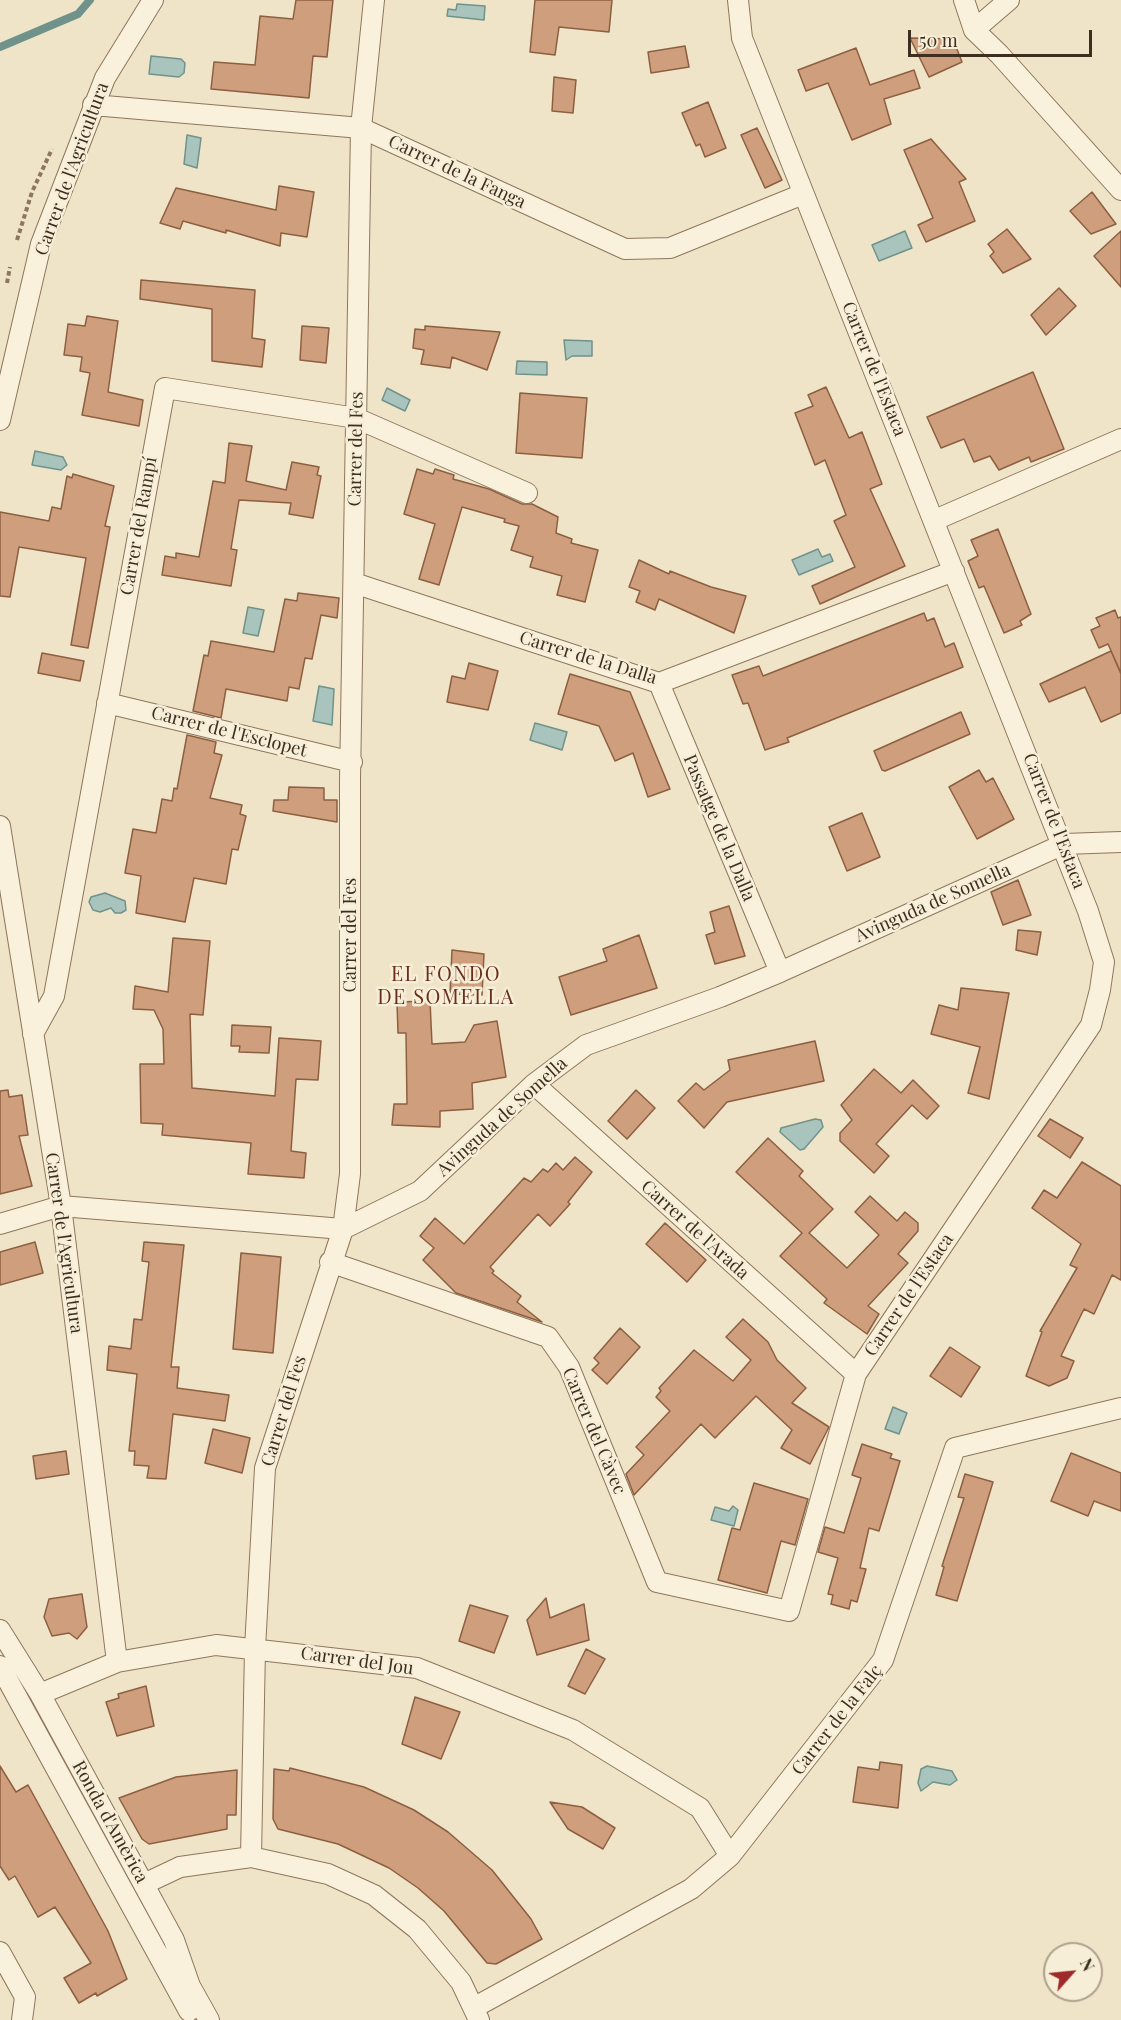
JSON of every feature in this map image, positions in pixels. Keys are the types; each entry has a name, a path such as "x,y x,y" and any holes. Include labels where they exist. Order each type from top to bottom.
{"street":[{"name":"Carrer de l'Agricultura","path":"0,420 4,390 41,244 105,78 153,0"},
{"name":"Carrer del Fes","path":"251,1857 255,1648 265,1468 330,1262 343,1229 350,1174 352,762 361,128 374,0"},
{"name":"Carrer de l'Estaca","path":"738,0 742,38 1064,844 1104,962 1100,990 1091,1024 856,1374 789,1611"},
{"path":"964,0 974,30 999,54 1121,190"},
{"path":"974,30 1009,0"},
{"name":"Carrer de la Fanga","path":"93,105 361,128 625,249 670,248 803,194"},
{"name":"Carrer del Rampí","path":"33,1034 54,996 165,388 356,418 527,493"},
{"path":"935,520 1121,439"},
{"name":"Carrer de la Dalla","path":"354,583 659,683 954,571"},
{"name":"Passatge de la Dalla","path":"659,683 780,972"},
{"name":"Carrer de l'Esclopet","path":"107,703 352,762"},
{"name":"Carrer de l'Agricultura","path":"0,825 61,1206 117,1662"},
{"name":"Avinguda de Somella","path":"343,1229 420,1191 534,1084 586,1044 720,997 780,972 1064,844 1121,842"},
{"name":"Carrer de l'Arada","path":"534,1084 856,1374"},
{"path":"0,1224 61,1206 343,1229"},
{"name":"Carrer del Càvec","path":"330,1262 548,1337 569,1367 657,1582 789,1611"},
{"name":"Carrer de la Falç","path":"477,2014 691,1888 730,1856 883,1660 955,1448 1121,1408"},
{"name":"Ronda d'Amèrica","path":"0,1630 40,1694 144,1884 174,1940 190,1986 209,2020"},
{"name":"Carrer del Jou","path":"40,1694 117,1662 216,1645 417,1668 573,1730 700,1808 730,1856"},
{"name":"Ronda d'Amèrica","path":"0,1666 194,2020"},
{"path":"144,1884 180,1867 251,1857 328,1874 374,1894 417,1929 461,1982 477,2014"},
{"path":"0,1952 25,1997 22,2020"}],"water":[{"path":"457,4 485,6 484,20 447,16 448,9 456,10"},
{"path":"151,56 181,59 185,63 184,73 179,77 149,74"},
{"path":"187,135 201,138 197,168 184,164"},
{"path":"905,231 912,248 879,261 872,245"},
{"path":"564,340 592,341 592,356 572,356 566,360"},
{"path":"517,361 547,362 547,375 516,374"},
{"path":"387,388 410,400 405,411 382,400"},
{"path":"35,451 63,457 67,465 61,470 32,465"},
{"path":"818,549 822,557 830,554 833,561 799,575 792,560"},
{"path":"248,607 264,610 258,636 243,633"},
{"path":"319,686 334,689 332,725 313,721"},
{"path":"535,723 567,732 562,750 530,740"},
{"path":"105,893 125,901 126,910 115,913 111,908 100,912 93,910 89,902 91,897"},
{"path":"815,1119 821,1120 823,1127 804,1149 800,1150 780,1132 781,1128"},
{"path":"893,1407 907,1413 899,1434 885,1429"},
{"path":"733,1506 738,1510 734,1526 711,1520 715,1507 729,1511"},
{"path":"927,1766 952,1771 957,1780 950,1785 933,1782 921,1791 918,1783 921,1769"}],"building":[{"path":"296,0 333,0 327,57 313,56 309,98 211,89 214,62 255,65 260,16 293,19"},
{"path":"535,0 612,0 609,32 559,27 555,55 530,52"},
{"path":"910,38 953,39 962,62 929,77"},
{"path":"685,46 689,67 651,73 648,52"},
{"path":"856,48 870,85 914,70 920,88 884,99 891,124 852,140 828,83 806,91 798,70"},
{"path":"554,77 576,80 573,113 552,111"},
{"path":"708,102 726,148 705,157 700,144 696,146 682,113"},
{"path":"757,128 782,180 765,188 741,135"},
{"path":"931,139 966,179 959,182 975,221 926,242 918,225 933,218 904,150"},
{"path":"279,186 314,192 307,237 281,233 280,246 226,230 226,233 183,221 180,229 160,223 176,188 276,210"},
{"path":"1092,192 1116,224 1091,234 1070,211"},
{"path":"1007,229 1031,259 1003,273 990,256 994,252 988,244"},
{"path":"1121,231 1121,287 1094,256"},
{"path":"141,280 255,290 252,338 265,340 262,367 212,361 212,309 140,299"},
{"path":"1059,288 1076,306 1046,335 1031,315"},
{"path":"87,316 118,321 108,392 143,400 139,426 82,415 90,373 80,371 82,357 64,355 68,324 85,326"},
{"path":"302,326 329,328 326,363 300,360"},
{"path":"425,326 500,332 487,370 452,357 450,368 421,364 424,350 413,348 415,329 425,330"},
{"path":"1033,372 1064,449 1031,462 1029,457 999,470 990,456 974,462 964,439 941,448 927,417"},
{"path":"826,387 849,438 862,432 882,484 870,489 905,566 820,604 812,586 855,567 834,521 846,515 825,460 815,465 795,413 813,406 808,395"},
{"path":"520,393 587,398 582,458 516,453"},
{"path":"229,443 252,446 246,481 286,490 292,462 319,467 317,475 321,476 313,518 289,514 291,503 239,500 231,549 237,550 231,586 162,575 165,556 176,558 176,553 199,557 213,481 225,483"},
{"path":"417,469 433,474 435,469 454,475 453,479 489,489 522,504 532,504 558,517 556,533 572,539 571,543 598,550 585,602 557,595 562,576 530,567 533,557 511,550 519,526 504,522 505,519 462,507 439,585 419,579 435,524 404,514"},
{"path":"73,474 114,486 105,526 110,527 88,648 71,645 86,558 19,547 10,597 0,596 0,512 49,521 52,507 61,509 67,476 72,478"},
{"path":"998,529 1031,614 1020,621 1022,625 1004,633 984,586 979,588 968,561 978,556 971,540"},
{"path":"639,560 669,574 670,571 711,587 746,596 734,633 659,599 655,610 636,602 640,591 629,587"},
{"path":"298,593 339,598 337,618 321,615 312,659 305,658 299,689 289,687 287,701 226,689 221,718 193,711 204,655 208,656 211,641 274,652 285,599 297,601"},
{"path":"1115,610 1118,618 1121,617 1121,673 1108,644 1099,648 1091,630 1100,626 1096,618"},
{"path":"924,613 927,621 934,618 945,647 954,643 963,667 787,738 789,742 765,750 748,703 743,704 732,675 759,666 763,676"},
{"path":"1111,651 1121,674 1121,713 1101,722 1085,687 1049,702 1040,684"},
{"path":"42,653 84,661 80,681 38,673"},
{"path":"469,663 498,671 488,710 447,702 452,676 465,679"},
{"path":"570,674 630,692 670,789 648,797 633,753 615,761 599,726 558,714"},
{"path":"961,712 970,734 885,771 882,770 874,751"},
{"path":"187,735 216,742 214,753 222,755 210,798 242,805 240,814 246,816 238,850 232,849 226,884 194,878 185,922 136,913 141,876 125,873 133,829 156,833 162,799 172,801 174,788 177,789"},
{"path":"979,770 986,782 993,778 1014,819 977,839 949,787"},
{"path":"289,787 324,788 324,800 337,800 337,822 273,811 274,800 288,800"},
{"path":"862,813 880,857 847,871 829,827"},
{"path":"1018,880 1031,915 1003,925 991,892"},
{"path":"729,906 745,956 715,964 706,935 715,932 710,912"},
{"path":"1018,930 1041,932 1037,955 1016,950"},
{"path":"639,935 657,988 571,1015 559,977 607,961 603,949"},
{"path":"173,938 210,941 203,1015 190,1014 192,1088 275,1096 279,1038 321,1041 318,1080 296,1079 291,1151 306,1153 304,1178 248,1174 251,1143 162,1135 163,1124 141,1123 140,1064 164,1064 163,1029 154,1010 133,1009 135,986 168,992"},
{"path":"452,950 484,954 482,995 450,994"},
{"path":"961,988 1009,993 989,1099 968,1093 980,1047 931,1034 939,1005 958,1010"},
{"path":"430,1001 432,1044 465,1042 474,1025 497,1021 506,1077 472,1083 473,1109 440,1111 440,1127 392,1125 394,1104 407,1104 406,1033 398,1033 397,1002"},
{"path":"232,1025 271,1027 269,1053 239,1052 240,1046 231,1046"},
{"path":"815,1041 824,1081 727,1102 704,1128 678,1101 696,1083 704,1090 730,1070 728,1060"},
{"path":"874,1069 901,1093 913,1080 939,1106 927,1119 912,1105 876,1144 889,1156 874,1173 840,1141 840,1133 852,1120 841,1105"},
{"path":"8,1090 9,1097 22,1095 28,1135 19,1136 32,1186 0,1194 0,1091"},
{"path":"636,1090 655,1108 627,1139 608,1121"},
{"path":"1050,1119 1083,1138 1070,1158 1038,1136"},
{"path":"768,1138 803,1171 799,1176 833,1209 809,1233 847,1268 879,1235 855,1212 870,1196 897,1221 905,1212 918,1223 918,1231 898,1254 908,1263 868,1306 879,1314 867,1334 824,1303 827,1299 780,1256 802,1233 736,1172"},
{"path":"575,1157 592,1172 568,1202 570,1204 550,1226 538,1214 490,1267 494,1271 492,1273 521,1296 517,1302 542,1322 456,1293 423,1260 434,1248 420,1236 435,1218 464,1244 524,1178 531,1182 543,1169 548,1172 556,1163 563,1170"},
{"path":"1082,1162 1121,1186 1121,1280 1112,1275 1094,1314 1084,1309 1061,1356 1074,1361 1067,1378 1049,1386 1026,1376 1042,1332 1040,1331 1077,1268 1070,1265 1081,1244 1032,1208 1044,1190 1057,1198"},
{"path":"665,1223 706,1260 687,1282 646,1244"},
{"path":"35,1242 43,1273 0,1285 0,1252"},
{"path":"144,1242 184,1245 171,1367 179,1367 177,1388 229,1395 225,1421 173,1414 166,1479 147,1478 149,1466 134,1465 135,1451 129,1451 137,1374 107,1370 109,1346 131,1349 134,1319 142,1320 149,1262 142,1261"},
{"path":"241,1253 281,1257 273,1353 233,1349"},
{"path":"743,1319 768,1342 777,1360 806,1388 792,1403 829,1427 810,1464 781,1448 792,1430 756,1396 715,1438 701,1424 634,1495 626,1474 644,1455 636,1447 670,1411 656,1397 661,1391 659,1388 694,1350 733,1381 751,1360 726,1337"},
{"path":"620,1328 640,1347 607,1384 592,1370 599,1363 594,1358"},
{"path":"950,1347 980,1367 961,1397 930,1376"},
{"path":"213,1429 250,1438 242,1473 205,1463"},
{"path":"862,1444 892,1454 890,1458 900,1461 879,1531 869,1528 860,1568 866,1569 857,1602 851,1600 849,1609 831,1604 833,1595 828,1594 838,1558 818,1552 825,1527 844,1533 861,1478 852,1475"},
{"path":"66,1451 69,1474 36,1479 33,1456"},
{"path":"1071,1453 1121,1473 1121,1511 1094,1501 1088,1516 1051,1501"},
{"path":"965,1474 993,1482 957,1601 936,1595 944,1567 942,1566 964,1498 958,1497"},
{"path":"754,1483 808,1499 795,1545 781,1541 767,1593 718,1580 732,1528 740,1530"},
{"path":"82,1594 87,1627 77,1639 69,1633 52,1636 44,1617 49,1599"},
{"path":"546,1598 550,1618 584,1604 589,1640 537,1655 527,1620"},
{"path":"470,1605 508,1616 494,1653 459,1641"},
{"path":"586,1649 605,1659 585,1694 568,1686"},
{"path":"146,1686 154,1726 117,1736 106,1702 119,1698 118,1694"},
{"path":"415,1697 460,1712 441,1759 402,1744"},
{"path":"880,1762 902,1765 898,1808 853,1802 858,1767 879,1770"},
{"path":"0,1766 16,1792 28,1785 108,1931 127,1979 79,2003 64,1978 91,1963 55,1907 38,1917 15,1876 9,1880 0,1866"},
{"path":"290,1768 364,1787 414,1810 448,1832 492,1870 531,1919 542,1939 496,1964 487,1963 444,1911 418,1888 389,1868 338,1844 278,1829 273,1819 274,1769 289,1771"},
{"path":"237,1770 236,1815 227,1815 227,1829 149,1844 142,1839 119,1798 176,1777"},
{"path":"550,1802 582,1807 615,1828 603,1849 568,1829"}],"waterway":[{"path":"0,47 78,14 90,0"}],"district":[{"name":"EL FONDO DE SOMELLA","path":"446,986"}]}
